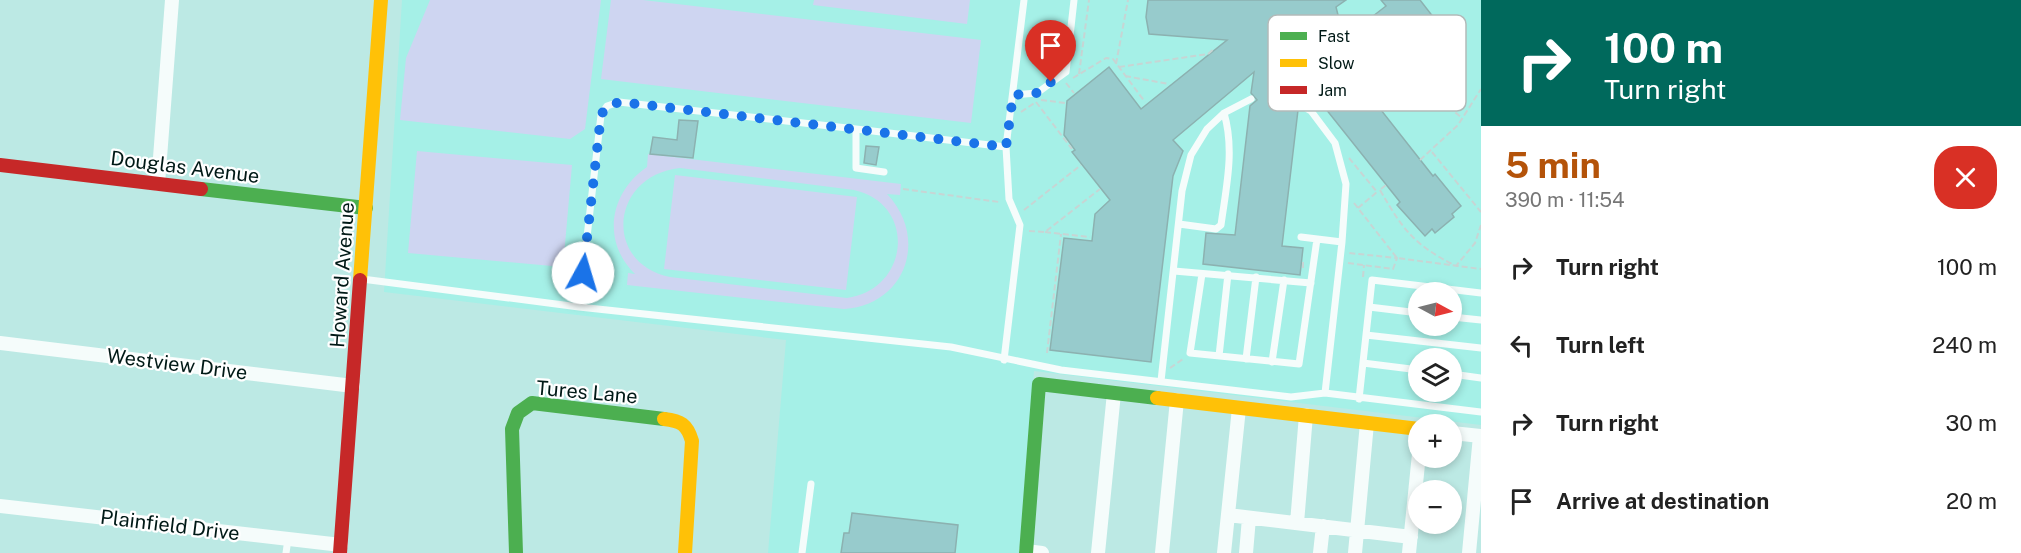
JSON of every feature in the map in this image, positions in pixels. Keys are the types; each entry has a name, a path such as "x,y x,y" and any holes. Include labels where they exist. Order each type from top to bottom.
{"street":[{"path":"158,184 172,0"},
{"name":"Howard Avenue","path":"340,549 381,0"},
{"name":"Douglas Avenue","path":"0,165 366,208"},
{"name":"Westview Drive","path":"0,343 353,386"},
{"path":"1042,553 1026,552 1039,384 1408,428"},
{"path":"1098,553 1114,393"},
{"path":"1162,553 1177,400"},
{"name":"Tures Lane","path":"516,553 512,429 514,418 521,408 532,403 680,421 688,427 692,441 685,553"},
{"path":"1224,553 1239,408"},
{"path":"1297,523 1306,415"},
{"path":"1355,553 1367,423"},
{"path":"1462,434 1481,436 1469,553"},
{"path":"1409,553 1418,468"},
{"name":"Plainfield Drive","path":"0,506 288,539 340,549"},
{"path":"1228,515 1411,537"},
{"path":"1246,553 1250,518"},
{"path":"1320,553 1323,526"}],"lane":[{"path":"1004,360 1020,225 1009,199 1006,147 1024,0"},
{"path":"1013,95 1037,93 1066,72 1074,0"},
{"path":"1161,381 1184,182 1191,155 1207,129 1224,113 1251,99"},
{"path":"579,307 600,121 607,106 620,102 1006,147"},
{"path":"1311,111 1335,143 1340,157 1347,198 1325,393"},
{"path":"1179,224 1216,229 1221,225 1230,147 1230,134 1224,113"},
{"path":"856,129 856,168 884,172"},
{"path":"1301,237 1342,242"},
{"path":"1202,274 1190,353 1299,364 1317,239"},
{"path":"1174,271 1311,283"},
{"path":"1219,356 1228,274"},
{"path":"1246,359 1256,277"},
{"path":"361,279 579,307 951,347 1060,370 1291,397 1325,393 1359,399 1481,412"},
{"path":"1272,362 1284,280"},
{"path":"1359,399 1372,280 1481,293"},
{"path":"1369,307 1408,312"},
{"path":"1462,318 1481,320"},
{"path":"1366,335 1481,348"},
{"path":"1363,363 1408,369"},
{"path":"1462,375 1481,378"},
{"path":"802,553 811,484"},
{"path":"286,553 288,539"}],"path":[{"path":"1079,75 1089,0"},
{"path":"1117,66 1128,0"},
{"path":"1117,66 1208,54 1215,48"},
{"path":"1058,88 1106,58 1113,59 1145,102"},
{"path":"1125,76 1169,84"},
{"path":"1066,83 1074,93"},
{"path":"1420,160 1463,119 1481,89"},
{"path":"1021,112 1049,94"},
{"path":"1040,100 1065,103"},
{"path":"1036,102 1072,149"},
{"path":"1453,111 1463,119"},
{"path":"1431,151 1481,213"},
{"path":"1349,158 1378,191 1411,237 1423,249 1456,266"},
{"path":"1024,210 1081,165"},
{"path":"1358,207 1386,185"},
{"path":"903,189 999,202"},
{"path":"1045,232 1100,189"},
{"path":"1354,203 1396,258"},
{"path":"1456,266 1475,243 1481,225"},
{"path":"1029,231 1090,237"},
{"path":"1047,353 1061,234"},
{"path":"1349,253 1481,269"},
{"path":"1348,263 1393,269 1396,258"},
{"path":"1170,368 1190,353"}],"shaded area":[{"path":"402,0 1481,0 1481,425 1462,423 1462,414 1408,414 1408,416 1034,371 1019,553 768,553 786,340 384,292"},
{"path":"430,0 601,0 585,129 570,139 400,120 406,58"},
{"path":"611,0 643,0 981,40 971,123 601,79"},
{"path":"814,0 970,0 967,24 813,5"},
{"path":"417,151 572,165 563,267 408,253"},
{"path":"648,154 901,184 900,195 887,194 900,211 907,230 908,249 905,266 896,282 883,296 865,305 844,309 627,285 628,273 635,274 624,261 617,247 614,217 625,190 634,177 647,167","holes":["680,168 854,190 874,198 888,212 896,228 898,246 894,264 884,279 868,291 847,298 670,277 648,269 633,255 625,238 624,220 629,202 640,186 657,174"]},
{"path":"675,175 857,197 846,290 664,269"}],"building":[{"path":"1148,0 1346,0 1336,7 1338,15 1268,15 1268,111 1298,111 1282,246 1303,248 1300,275 1203,264 1206,233 1235,235 1250,106 1257,100 1251,93 1254,72 1173,140 1183,151 1173,176 1151,362 1050,350 1064,238 1092,241 1095,214 1110,200 1072,152 1075,150 1064,135 1067,101 1109,67 1141,109 1227,40 1149,34 1146,17"},
{"path":"1381,0 1420,0 1432,15 1374,15 1386,6"},
{"path":"1327,111 1382,111 1433,176 1435,174 1461,206 1452,214 1454,217 1435,233 1432,229 1425,236 1397,205 1400,202"},
{"path":"679,120 698,121 693,158 650,154 653,137 677,140"},
{"path":"866,146 879,147 876,165 864,163"},
{"path":"852,513 958,525 955,553 841,553 844,533 849,533"}],"traffic: fast":[{"path":"201,189 366,208"},
{"path":"1026,553 1039,384 1157,398"},
{"path":"516,553 512,429 518,413 532,403 664,419"}],"traffic: slow":[{"path":"360,280 381,0"},
{"path":"1157,398 1408,428"},
{"path":"664,419 683,424 692,441 685,553"}],"traffic: jam":[{"path":"0,165 201,189"},
{"path":"340,553 360,280"}],"route":[{"path":"583,273 601,115 607,106 615,102 1006,147 1013,95 1037,93 1051,82"}]}
